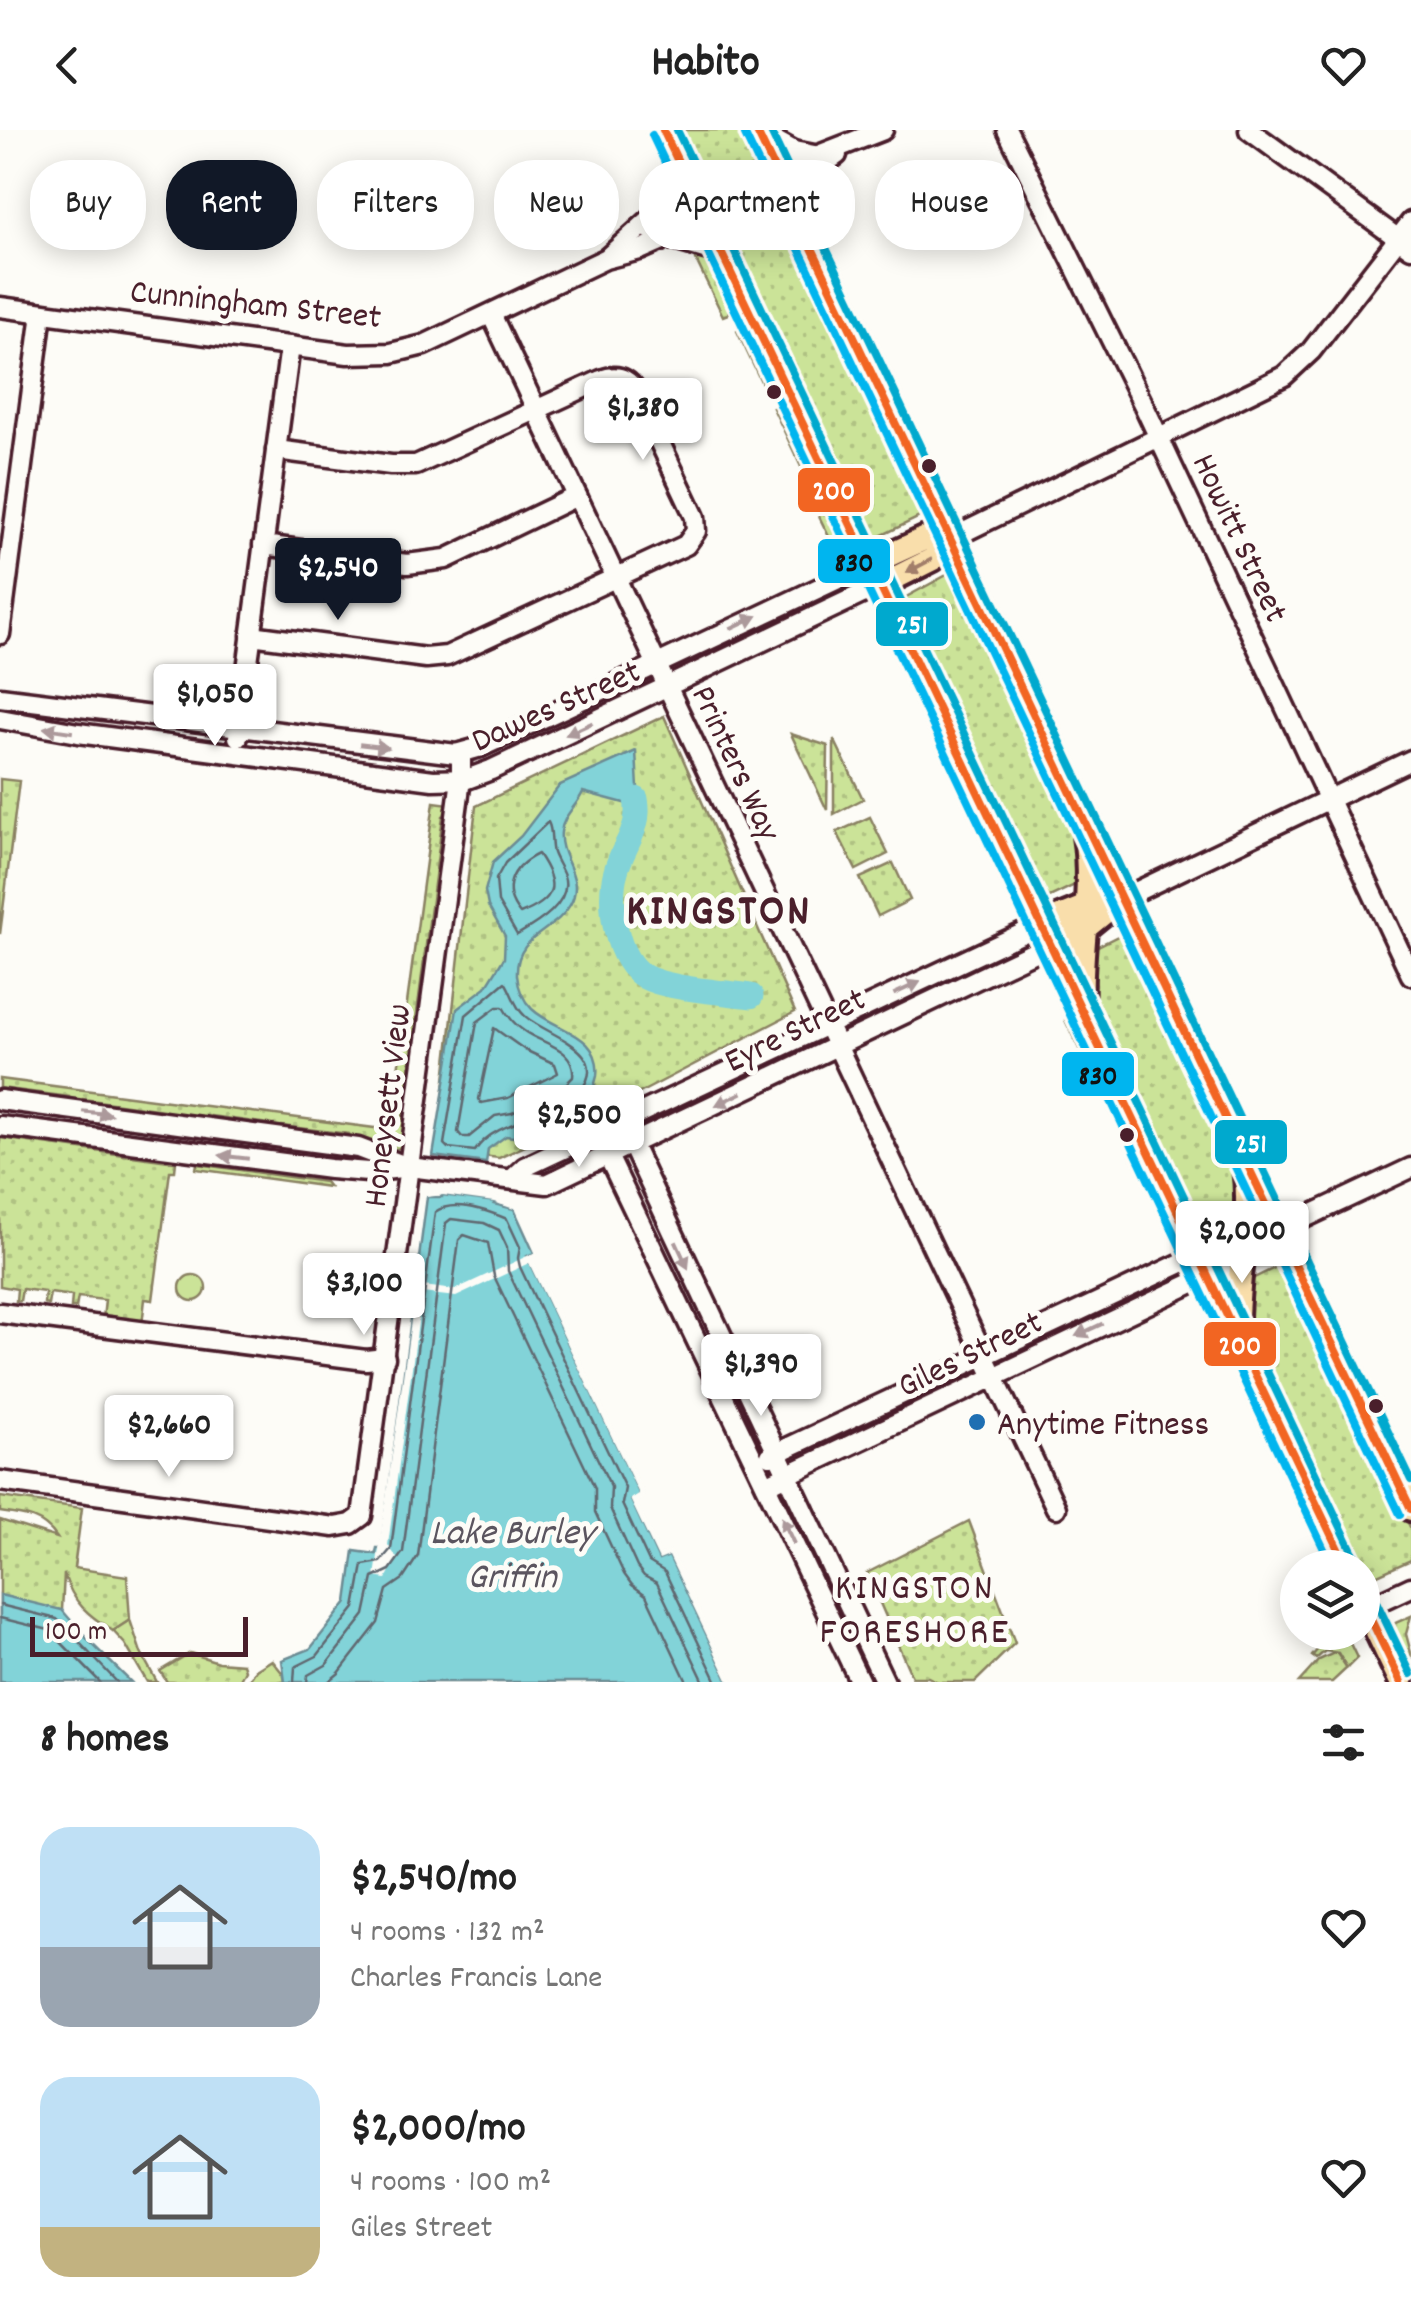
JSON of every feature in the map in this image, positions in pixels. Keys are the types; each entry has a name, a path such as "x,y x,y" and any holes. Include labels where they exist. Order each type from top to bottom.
{"main road":[{"path":"663,130 678,160"},
{"path":"756,130 769,160"},
{"path":"720,250 1338,1550"},
{"path":"813,250 1411,1509"},
{"path":"876,574 933,559 950,538"},
{"path":"1080,809 1088,859 1080,970 1082,1012"},
{"name":"Eyre Street","path":"1044,935 1087,904 1121,899"},
{"name":"Eyre Street","path":"1044,935 1083,930 1121,899"},
{"path":"1238,1339 1236,1304 1248,1190 1242,1151"},
{"path":"1380,1637 1402,1682"}],"street":[{"path":"756,130 794,151 825,156 824,160"},
{"name":"Cunningham Street","path":"817,160 883,130"},
{"name":"Howitt Street","path":"1007,130 1159,439 1411,975"},
{"path":"1249,130 1405,243"},
{"path":"950,538 1224,408 1298,366 1405,243 1411,222"},
{"name":"Cunningham Street","path":"605,259 639,230"},
{"name":"Cunningham Street","path":"634,235 639,233"},
{"name":"Cunningham Street","path":"0,307 364,355 398,352 438,340 605,259 640,250"},
{"path":"708,250 722,254"},
{"path":"0,634 42,313"},
{"name":"Printers Way","path":"492,314 1056,1508"},
{"path":"236,754 290,346"},
{"path":"251,635 443,657 466,650 686,545 696,531 695,517 630,383 613,376 411,466 276,450"},
{"path":"264,545 407,564 428,562 446,559 577,496"},
{"name":"Dawes Street","path":"0,697 436,754 461,753 813,590 876,574"},
{"name":"Dawes Street","path":"0,719 432,780 461,780 491,770 824,612 876,574"},
{"path":"813,590 824,612"},
{"name":"Honeysett View","path":"0,1482 330,1526 351,1524 365,1510 461,780 461,753"},
{"name":"Eyre Street","path":"1121,899 1411,760"},
{"name":"Eyre Street","path":"512,1179 525,1167 984,952 1044,935"},
{"name":"Eyre Street","path":"0,1100 358,1148 409,1167 547,1184 995,971 1044,935"},
{"path":"984,952 995,971"},
{"path":"622,1124 885,1682"},
{"name":"Eyre Street","path":"0,1126 330,1170 368,1172 409,1167"},
{"path":"598,1135 860,1682"},
{"name":"Giles Street","path":"756,1463 1137,1284 1203,1265 1240,1260 1281,1230 1411,1168"},
{"name":"Giles Street","path":"766,1485 1146,1303 1243,1234 1281,1230"},
{"path":"1137,1284 1146,1303"},
{"path":"0,1313 366,1360 385,1358"},
{"path":"1380,1598 1411,1587"}],"green space":[{"path":"673,130 740,130 752,160 687,160"},
{"path":"732,250 800,250 926,514 868,542"},
{"path":"704,253 715,265 727,290 728,314 723,316 696,260"},
{"path":"741,320 775,390 767,394 737,331"},
{"path":"781,405 816,480 805,475 773,408"},
{"path":"816,493 827,499 851,550 837,553 809,496"},
{"path":"956,570 1019,703 1081,856 1077,884 1039,902 897,602"},
{"path":"664,716 795,1012 628,1099 499,1158 437,1151 476,806"},
{"path":"791,734 828,746 827,810"},
{"path":"834,739 863,799 834,814"},
{"path":"0,779 19,781 0,934"},
{"path":"434,802 450,804 450,814 443,816 403,1119 409,1122 400,1148 387,1151 350,1140 349,1134 282,1126 279,1131 270,1129 268,1124 211,1116 209,1121 83,1099 80,1104 71,1103 69,1097 0,1088 0,1079 390,1130"},
{"path":"870,817 888,854 856,870 837,832"},
{"path":"893,863 910,900 878,916 860,878"},
{"path":"1128,931 1236,1175 1239,1210 1196,1230 1145,1123 1088,978 1088,951"},
{"path":"1068,1007 1103,1083 1092,1076 1065,1020"},
{"path":"0,1138 176,1162 175,1171 170,1171 153,1300 145,1299 142,1325 103,1319 105,1300 78,1297 76,1308 71,1308 72,1296 50,1293 48,1305 44,1304 45,1292 22,1289 20,1301 16,1301 17,1289 0,1286"},
{"path":"197,1164 325,1182 329,1187 196,1169"},
{"path":"1285,1263 1411,1529 1411,1560 1380,1574 1380,1550 1349,1550 1250,1332 1244,1283"},
{"path":"193,1275 202,1279 206,1288 202,1297 193,1301 184,1297 180,1288 184,1279"},
{"path":"0,1497 82,1508 74,1568 127,1576 130,1620 113,1631 104,1625 77,1601 64,1574 62,1610 0,1682 0,1520 57,1538 39,1521 0,1512"},
{"path":"969,1521 1015,1643 975,1682 912,1677 867,1573"},
{"path":"1411,1616 1406,1634 1411,1653 1411,1682 1384,1628"},
{"path":"130,1620 141,1653 157,1682 147,1682 113,1631"},
{"path":"1317,1650 1353,1650 1357,1658 1347,1668 1338,1653 1325,1651 1316,1659 1312,1656"},
{"path":"1336,1652 1347,1668 1332,1682 1299,1682 1319,1660"},
{"path":"190,1653 218,1662 243,1664 245,1670 239,1682 167,1682 160,1671"},
{"path":"272,1660 285,1682 248,1682 256,1670"}],"water":[{"path":"636,751 639,807 583,792 561,832 574,895 563,914 529,942 518,962 518,984 529,1005 592,1050 597,1076 592,1090 585,1100 566,1112 513,1137 506,1136 488,1149 486,1163 433,1156 457,1009 486,987 504,958 505,936 488,906 485,891 493,862 521,836 560,785"},
{"name":"Lake Burley Griffin","path":"442,1195 496,1202 514,1209 534,1253 527,1256 529,1262 640,1495 631,1500 659,1560 669,1556 729,1682 285,1682 282,1660 310,1649 347,1602 354,1551 376,1554 377,1548 381,1548 427,1197"},
{"path":"0,1595 62,1610 131,1682 0,1682"}],"pier":[{"path":"428,1192 498,1197 514,1209 494,1202 443,1195 427,1197"},
{"path":"538,1251 534,1261 644,1493 637,1502 661,1554 673,1553 734,1682 729,1682 669,1556 659,1560 630,1499 639,1494 529,1263 456,1297 422,1293 388,1545 397,1558 386,1579 375,1577 416,1285 454,1290"}],"waterway":[{"path":"636,799 636,819 613,883 616,929 627,957 635,969 655,981 751,996"}],"transit line":[{"name":"200","path":"663,130 1338,1550"},
{"name":"251","path":"677,130 1352,1550"},
{"name":"200","path":"756,130 1411,1509"},
{"name":"251","path":"770,130 1411,1480"},
{"name":"830","path":"652,135 1324,1550"},
{"name":"830","path":"745,135 1400,1514"},
{"name":"251","path":"1380,1610 1411,1674"},
{"name":"200","path":"1380,1638 1401,1682"}],"place":[{"name":"Anytime Fitness","path":"977,1422"}],"district":[{"name":"KINGSTON","path":"719,907"},
{"name":"KINGSTON FORESHORE","path":"915,1607"}]}
